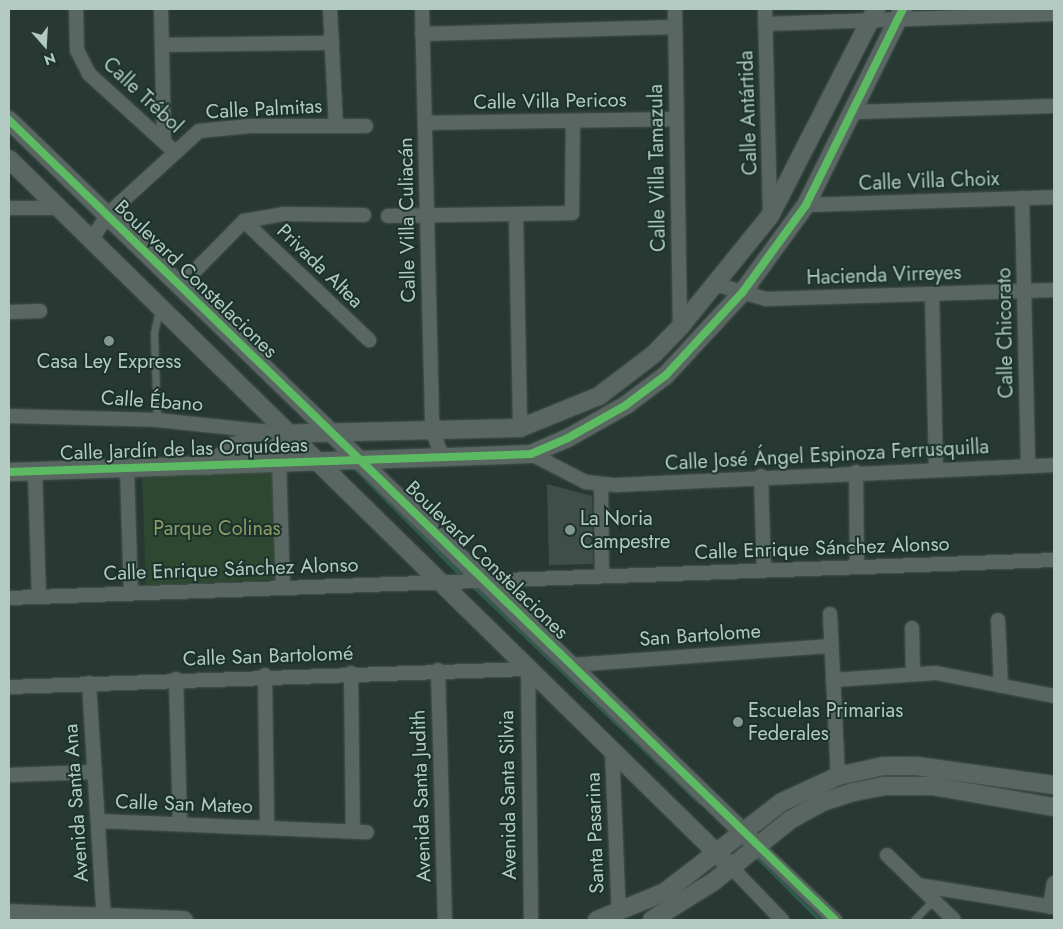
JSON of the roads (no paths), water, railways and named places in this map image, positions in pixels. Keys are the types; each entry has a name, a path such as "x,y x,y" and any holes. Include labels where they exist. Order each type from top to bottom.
{"street":[{"name":"Calle Trébol","path":"76,9 77,50 89,74 169,146"},
{"path":"160,9 169,146"},
{"path":"330,9 336,126"},
{"name":"Calle Villa Culiacán","path":"422,9 432,430"},
{"name":"Calle Villa Tamazula","path":"675,9 675,120 680,327"},
{"name":"Calle Antártida","path":"765,9 770,216"},
{"path":"765,24 872,14 1054,14"},
{"path":"516,214 520,428 599,396 654,354 718,285 770,216 872,14"},
{"path":"531,454 609,415 666,375 742,293 806,205 854,112 901,14"},
{"path":"422,34 675,27"},
{"path":"163,45 332,43"},
{"path":"854,112 1054,106"},
{"name":"Boulevard Constelaciones","path":"9,120 106,217 181,286 361,460 478,580 571,665 730,842 745,856 835,920"},
{"name":"Calle Villa Pericos","path":"425,123 675,120"},
{"path":"388,216 572,213 572,121"},
{"name":"Calle Palmitas","path":"93,237 106,217 169,146 191,135 210,129 366,126"},
{"name":"Boulevard Constelaciones","path":"9,158 57,208 93,237 160,309 292,434 314,460 447,582 528,669 612,750 730,842 745,856 782,920"},
{"name":"Calle Villa Choix","path":"806,205 1054,197"},
{"name":"Calle Chicorato","path":"1022,198 1028,466"},
{"path":"9,208 57,208"},
{"path":"181,286 244,221 283,214 364,215"},
{"name":"Privada Altea","path":"244,221 368,340"},
{"name":"Hacienda Virreyes","path":"718,285 766,299 1054,290"},
{"path":"932,294 936,469"},
{"path":"9,312 40,311"},
{"name":"Calle Ébano","path":"9,416 156,420 292,434"},
{"name":"Calle Jardín de las Orquídeas","path":"209,466 234,446 272,434 520,428"},
{"path":"432,430 443,458"},
{"name":"Calle Jardín de las Orquídeas","path":"9,472 209,466 279,460 361,460 531,454"},
{"name":"Calle José Ángel Espinoza Ferrusquilla","path":"531,454 565,473 601,484 1054,465"},
{"path":"279,460 283,586"},
{"path":"127,468 131,592"},
{"path":"35,471 39,596"},
{"path":"856,472 857,567"},
{"path":"762,476 764,570"},
{"path":"601,484 602,574"},
{"name":"Calle Enrique Sánchez Alonso","path":"9,598 283,586 447,582 602,574 1054,560"},
{"path":"830,614 838,776"},
{"path":"998,620 1001,686"},
{"path":"912,628 913,673"},
{"name":"San Bartolome","path":"571,665 832,646"},
{"name":"Calle San Bartolomé","path":"9,687 265,675 528,669"},
{"name":"Avenida Santa Silvia","path":"528,669 531,920"},
{"name":"Avenida Santa Judith","path":"438,670 445,920"},
{"name":"Calle San Mateo","path":"99,821 360,831 351,673"},
{"path":"833,680 913,673 936,673 1054,696"},
{"path":"265,675 267,827"},
{"path":"176,680 180,824"},
{"name":"Avenida Santa Ana","path":"89,683 93,772 99,821 104,919"},
{"name":"Santa Pasarina","path":"612,750 619,914"},
{"path":"597,920 619,914 665,892 782,802 838,776 883,766 917,766 1054,785"},
{"path":"9,775 93,772"},
{"path":"652,920 823,802 884,786 932,786 1054,808"},
{"path":"887,855 954,920"},
{"path":"918,885 1052,907 1054,883"},
{"path":"9,913 104,919 184,920"}],"lane":[{"path":"156,420 154,333 160,309"},
{"path":"914,920 934,900"}],"waterway":[{"path":"355,468 463,577"},
{"path":"472,585 700,803"},
{"path":"754,854 820,920"}],"place":[{"name":"Casa Ley Express","path":"109,341"},
{"name":"La Noria Campestre","path":"570,530"},
{"name":"Escuelas Primarias Federales","path":"738,722"}],"park label":[{"name":"Parque Colinas","path":"217,528"}]}
